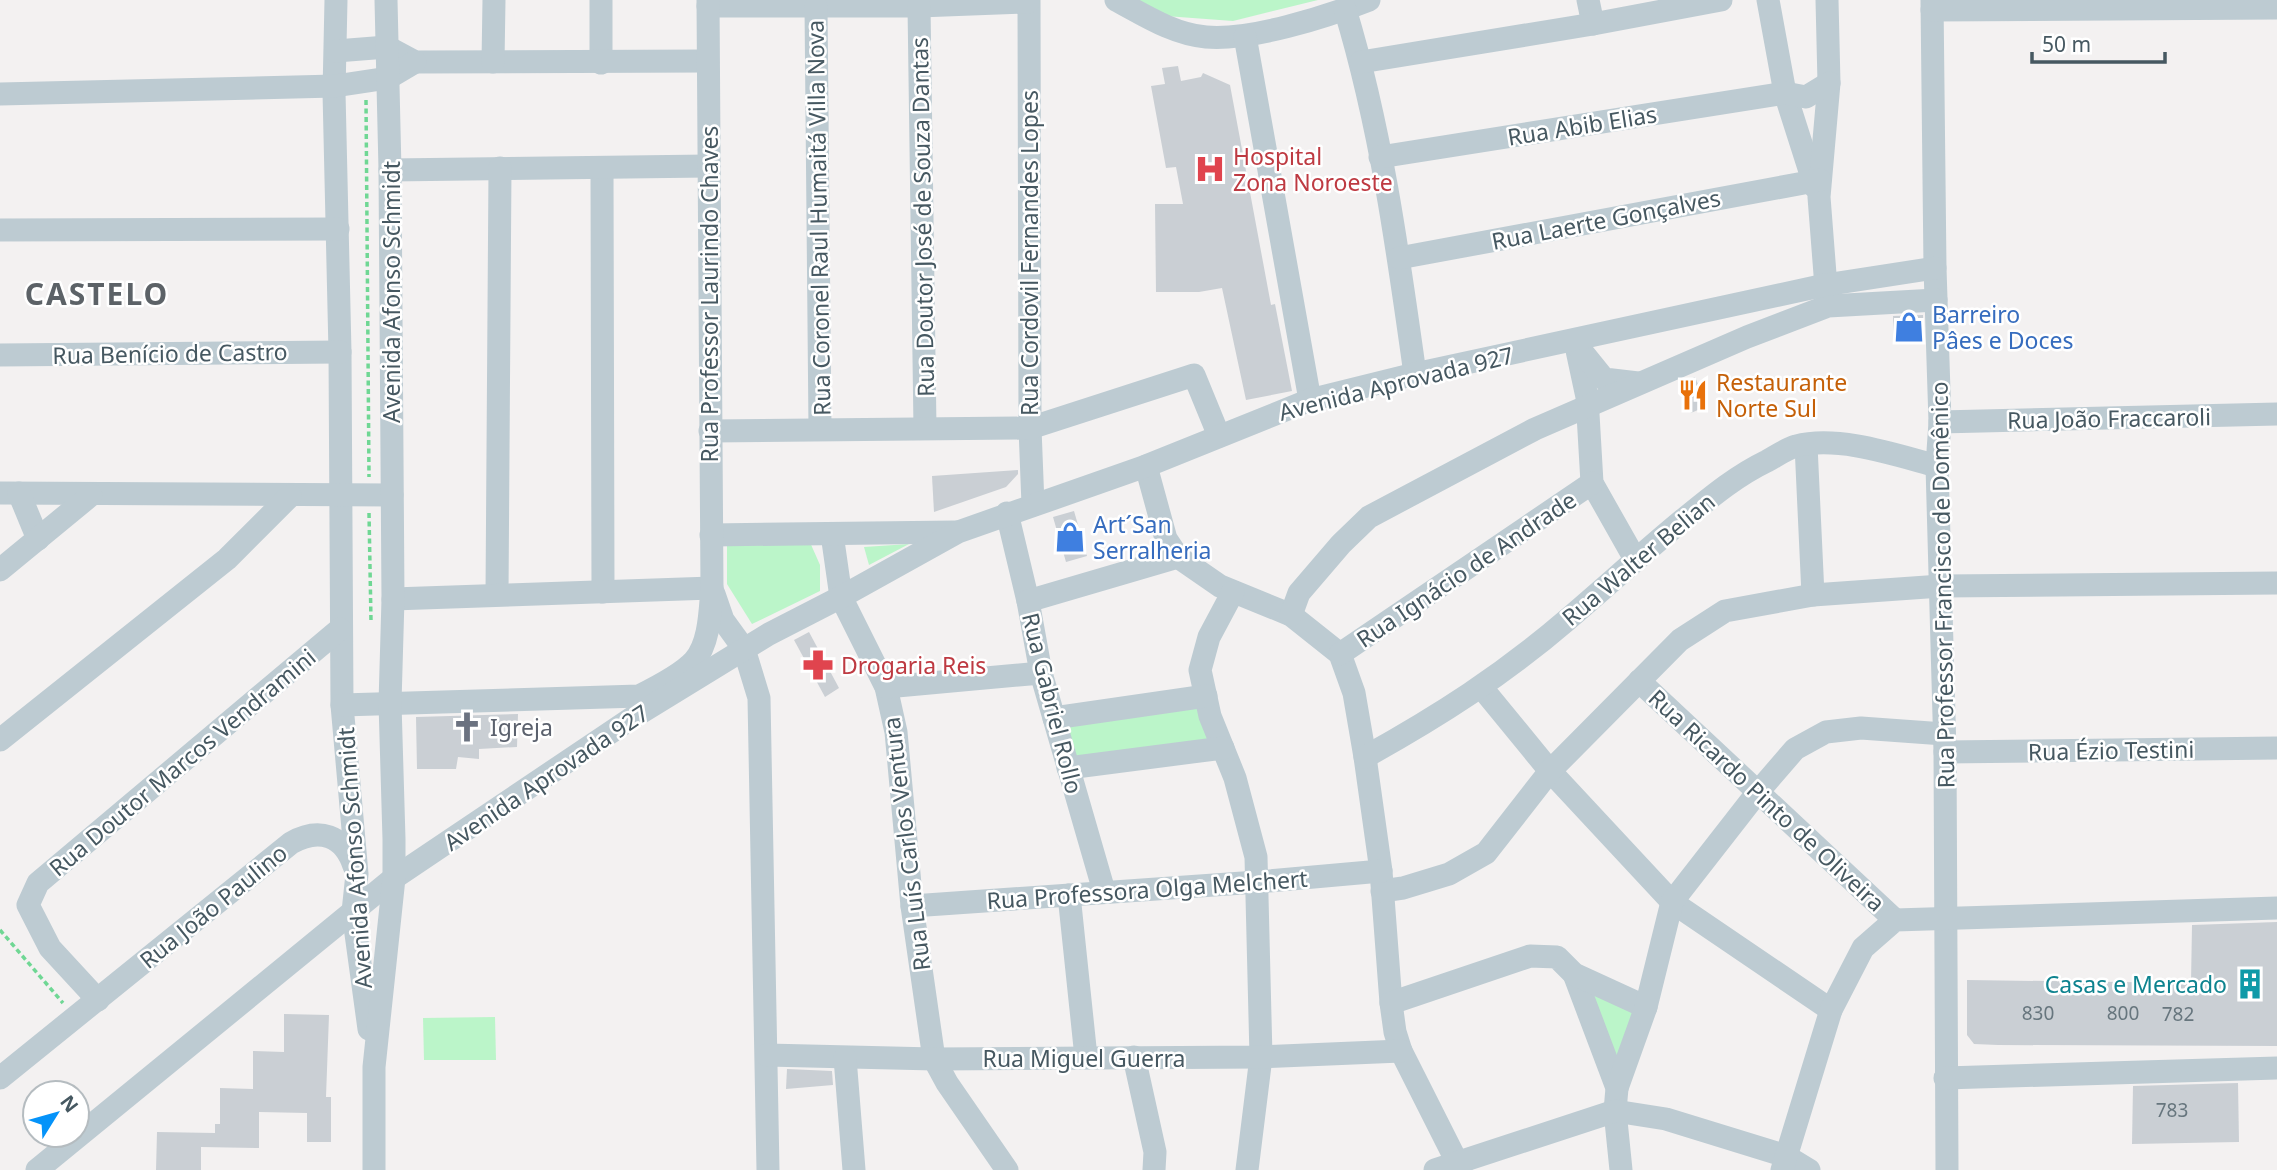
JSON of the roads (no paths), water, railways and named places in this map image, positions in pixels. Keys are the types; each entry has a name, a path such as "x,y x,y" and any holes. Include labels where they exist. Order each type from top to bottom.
{"street":[{"name":"Avenida Afonso Schmidt","path":"336,0 342,705 357,874 353,912 374,1067"},
{"name":"Avenida Afonso Schmidt","path":"374,1067 394,878 390,703 393,599 390,170 386,0"},
{"path":"493,62 494,0"},
{"path":"601,0 601,63"},
{"path":"1116,0 1165,26 1204,37 1245,36 1369,0"},
{"path":"1588,0 1594,24"},
{"path":"1361,62 1721,0"},
{"path":"1768,0 1785,93 1817,186"},
{"path":"1827,0 1829,83 1817,186 1827,295"},
{"path":"708,3 816,7 1028,1"},
{"name":"Rua Cordovil Fernandes Lopes","path":"1028,1 1030,428 1033,505"},
{"name":"Rua Professor Laurindo Chaves","path":"708,3 712,588"},
{"path":"1932,5 2277,8"},
{"name":"Rua Professor Francisco de Domênico","path":"1932,5 1940,422 1937,466 1945,743 1947,1170"},
{"name":"Rua Doutor José de Souza Dantas","path":"919,6 925,428"},
{"name":"Rua Coronel Raul Humaitá Villa Nova","path":"816,7 820,429"},
{"path":"1345,9 1361,62 1380,157 1399,258 1415,374"},
{"path":"1245,36 1310,400"},
{"path":"336,51 387,47 415,62 708,61"},
{"path":"0,94 335,86 388,78 415,62"},
{"name":"Rua Abib Elias","path":"1380,157 1785,93 1807,97 1829,83"},
{"path":"390,170 708,166"},
{"path":"497,594 500,168"},
{"path":"602,168 603,592"},
{"name":"Rua Laerte Gonçalves","path":"1399,258 1817,186"},
{"path":"0,230 338,229"},
{"name":"Avenida Aprovada 927","path":"37,1170 394,878 597,741 744,649 958,532 1146,466 1310,400 1415,374 1827,295 1935,268"},
{"path":"1291,615 1299,593 1341,544 1370,517 1535,429 1746,337 1827,295 1936,300"},
{"path":"1575,342 1604,379 1642,384"},
{"path":"1575,342 1587,397 1592,483 1635,559"},
{"name":"Rua Benício de Castro","path":"0,355 340,352"},
{"path":"710,431 1030,428 1194,375 1219,436"},
{"name":"Rua João Fraccaroli","path":"1940,422 2277,414"},
{"name":"Rua Walter Belian","path":"1365,757 1482,688 1566,621 1635,559 1729,482 1795,447 1829,443 1884,452 1937,466"},
{"path":"1806,445 1813,595"},
{"path":"1146,466 1166,539 1178,557 1220,586 1291,615 1339,654 1354,694 1365,757 1382,881 1395,1032 1401,1051 1459,1166"},
{"name":"Rua Ignácio de Andrade","path":"1339,654 1592,483"},
{"path":"9,493 392,495"},
{"path":"9,493 38,539"},
{"path":"0,570 91,495"},
{"path":"0,740 227,559 290,496"},
{"name":"Rua Gabriel Rollo","path":"1007,513 1028,601 1041,673 1104,891"},
{"path":"711,535 958,532"},
{"name":"Rua Luís Carlos Ventura","path":"832,534 841,597 886,687 896,732 912,906 934,1059"},
{"path":"1028,601 1178,557"},
{"name":"Rua Professora Olga Melchert","path":"912,906 1104,891 1258,883 1382,881 1403,888 1449,874 1486,853 1550,771 1679,640 1725,611 1813,595 1941,586 2277,583"},
{"path":"393,599 712,588"},
{"path":"712,588 723,620 744,649 759,698 768,1170"},
{"path":"342,705 639,696 656,688 694,661 709,622 712,588"},
{"path":"1233,592 1209,637 1200,670 1210,716 1235,778 1256,857 1261,1057 1247,1170"},
{"name":"Rua Doutor Marcos Vendramini","path":"98,1000 50,948 39,929 28,905 38,883 340,629"},
{"path":"886,687 1041,673"},
{"name":"Rua Ricardo Pinto de Oliveira","path":"1639,681 1895,920"},
{"path":"1482,688 1550,771 1672,902 1831,1010"},
{"path":"1054,718 1206,696"},
{"path":"597,741 603,725 599,698"},
{"name":"Rua Ézio Testini","path":"1672,902 1757,793 1796,749 1826,732 1861,728 1945,743 2277,748"},
{"path":"1068,768 1223,748"},
{"name":"Rua João Paulino","path":"98,1000 304,835 317,834 343,845 350,854 357,874"},
{"path":"1069,895 1086,1056"},
{"path":"1621,1170 1615,1111 1617,1088 1646,1007 1672,902"},
{"path":"1784,1163 1831,1010 1863,948 1895,920 2277,908"},
{"path":"1391,1003 1530,956 1557,957 1574,974 1646,1007"},
{"path":"1574,974 1617,1088"},
{"path":"0,1079 98,1000"},
{"name":"Rua Miguel Guerra","path":"767,1055 934,1059 1261,1057 1401,1051"},
{"path":"1134,1057 1155,1152 1154,1170"},
{"path":"845,1058 854,1170"},
{"path":"934,1059 947,1083 1007,1170"},
{"path":"374,1067 374,1170"},
{"path":"1945,1079 2277,1068"},
{"path":"1436,1170 1459,1166 1615,1111 1666,1119 1809,1170"}],"place":[{"name":"Hospital Zona Noroeste","path":"1210,169"},
{"name":"Barreiro Pâes e Doces","path":"1909,327"},
{"name":"Restaurante Norte Sul","path":"1693,395"},
{"name":"Art´San Serralheria","path":"1070,537"},
{"name":"Drogaria Reis","path":"818,665"},
{"name":"Igreja","path":"467,727"},
{"name":"Casas e Mercado","path":"2250,984"}],"district":[{"name":"CASTELO","path":"97,293"}]}
